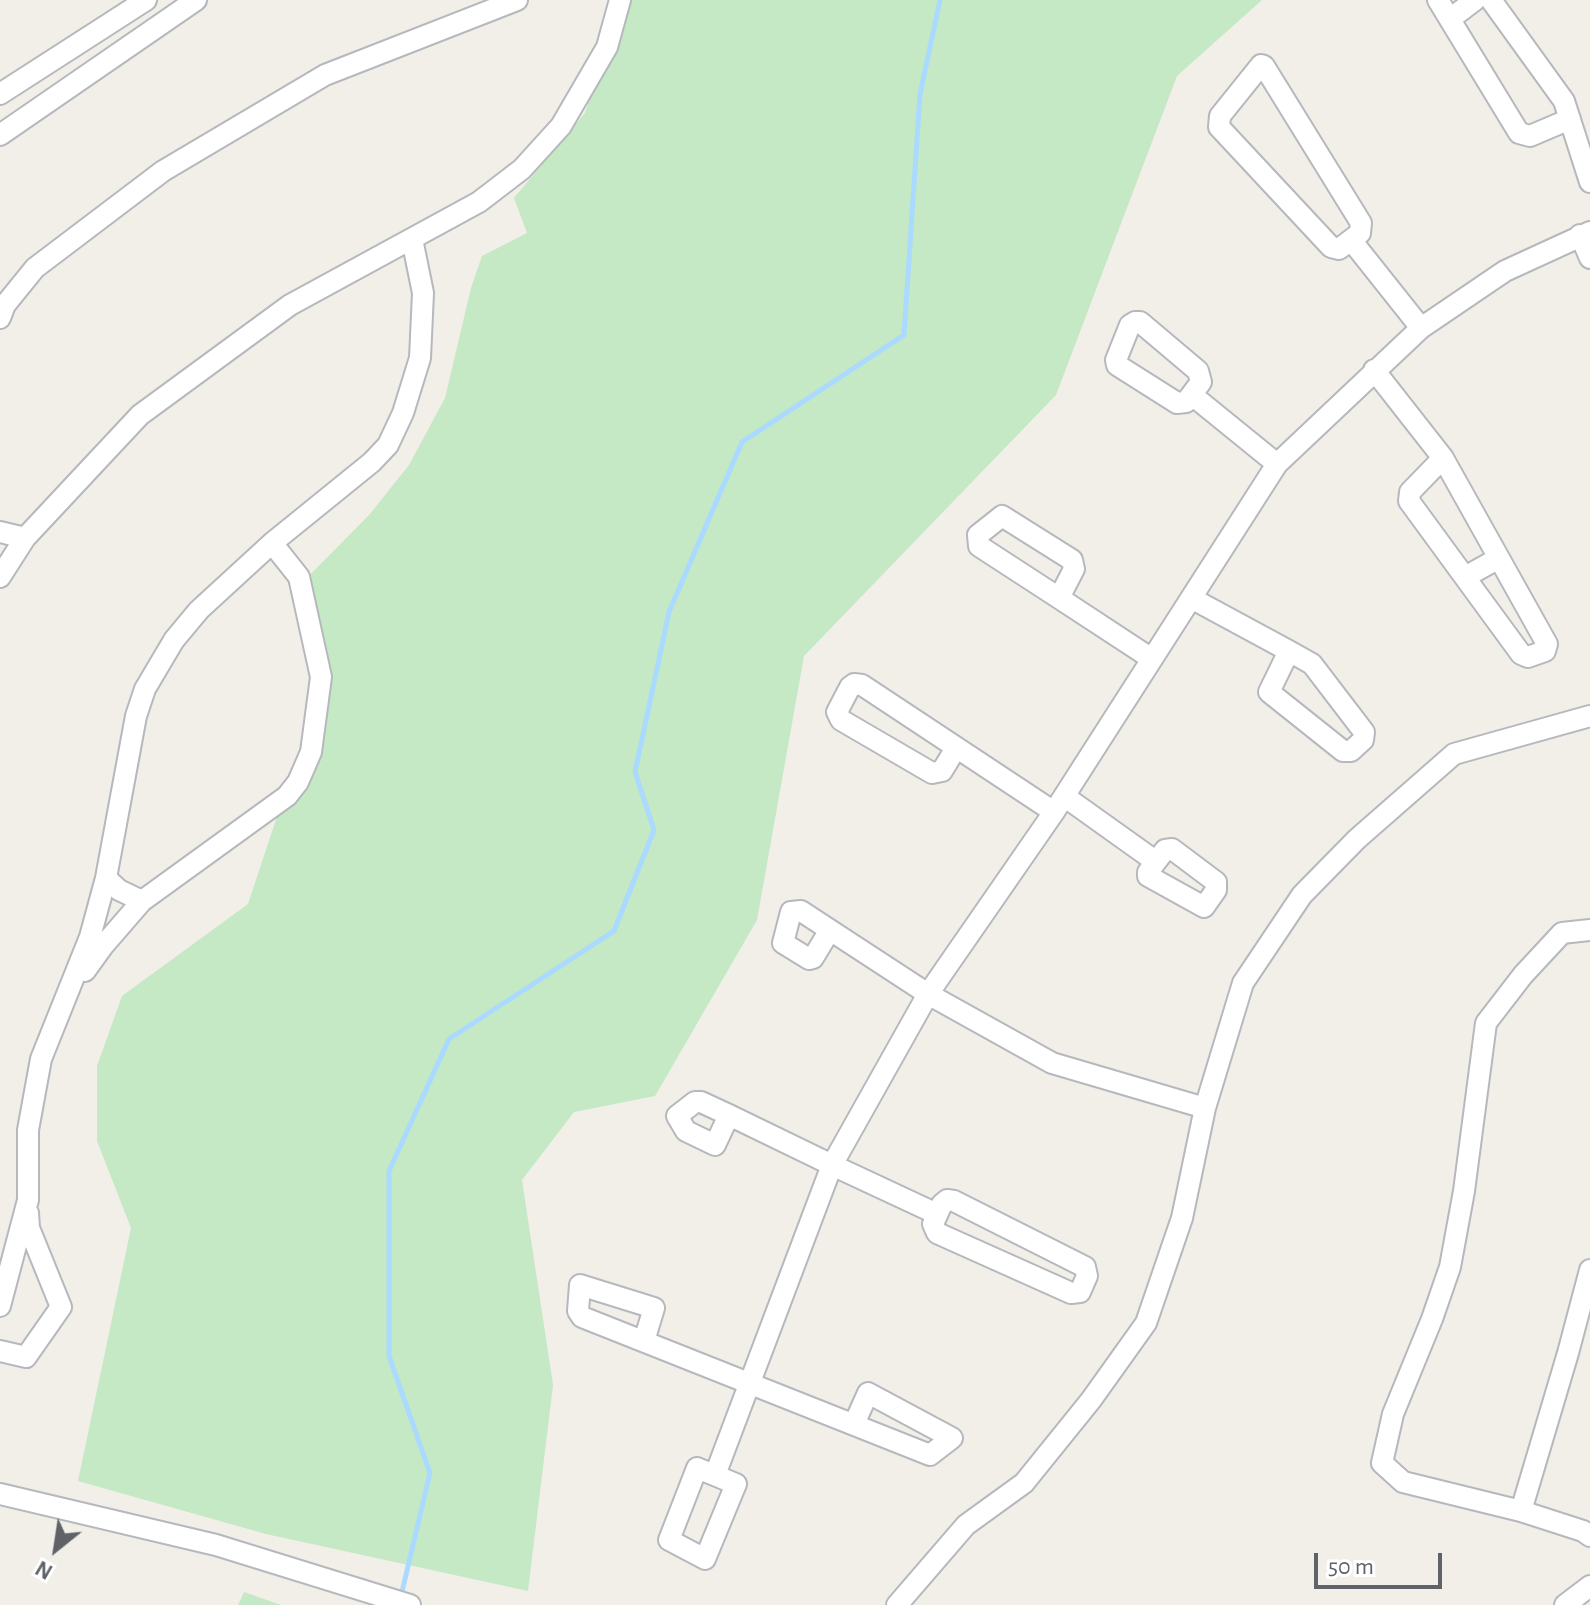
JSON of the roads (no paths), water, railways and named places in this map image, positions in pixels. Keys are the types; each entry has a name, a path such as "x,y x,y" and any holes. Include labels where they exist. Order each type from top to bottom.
{"street":[{"path":"0,94 146,0"},
{"path":"0,135 170,8 196,0"},
{"path":"0,318 5,305 35,268 163,171 325,75 517,0"},
{"path":"0,577 25,538 140,415 290,305 479,202 522,169 561,126 607,47 620,0"},
{"path":"1438,0 1519,133 1530,136 1570,119"},
{"path":"1450,19 1475,0"},
{"path":"1491,0 1564,101 1590,182"},
{"path":"1261,65 1361,223 1360,233 1351,240 1339,249 1331,247 1219,127 1220,116 1261,65"},
{"path":"715,1475 832,1165 928,994 1059,804 1277,464 1421,328 1505,271 1585,234 1590,258"},
{"path":"0,1351 26,1357 61,1307 29,1228 28,1130 41,1059 90,937 106,878 136,716 145,689 174,640 199,610 272,543 372,462 388,445 403,413 420,358 423,293 412,239"},
{"path":"1351,240 1421,328"},
{"path":"1374,370 1443,458 1547,644 1545,651 1528,657 1521,654 1409,501 1410,492 1443,458"},
{"path":"1192,395 1277,464"},
{"path":"1059,598 1074,569 1072,560 1002,516 978,535 979,546 1152,659"},
{"path":"0,532 25,538"},
{"path":"68,994 103,946 142,901 287,796 298,782 311,752 321,677 299,577 272,543"},
{"path":"1465,577 1499,558"},
{"path":"1191,598 1289,651 1312,664 1364,732 1363,740 1351,751 1343,751 1269,692 1289,651"},
{"path":"956,748 942,771 932,773 841,720 837,712 850,687 862,685 956,748 1155,861"},
{"path":"897,1605 966,1525 1024,1483 1091,1400 1146,1323 1182,1218 1205,1108 1243,983 1302,895 1357,839 1454,754 1590,716"},
{"path":"106,878 119,890 142,901"},
{"path":"830,930 928,994 1052,1063 1205,1108"},
{"path":"1590,930 1562,933 1523,975 1486,1023 1464,1191 1450,1267 1393,1414 1382,1463 1403,1482 1521,1511 1590,1536"},
{"path":"729,1115 937,1214"},
{"path":"0,1306 28,1200"},
{"path":"947,1200 954,1201 1085,1267 1087,1276 1080,1292 1071,1293 937,1233 933,1224 937,1214 947,1200"},
{"path":"1521,1511 1590,1270"},
{"path":"644,1341 854,1424"},
{"path":"0,1494 216,1545 410,1605"},
{"path":"1565,1605 1590,1586"}],"waterway":[{"path":"401,1596 430,1473 389,1356 389,1171 449,1039 614,931 654,830 635,772 669,612 742,442 904,335 920,94 940,0"}]}
